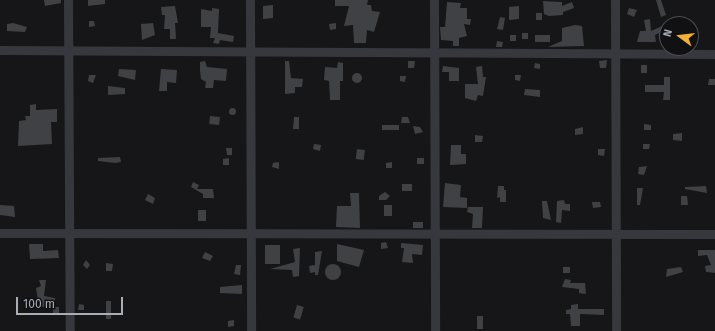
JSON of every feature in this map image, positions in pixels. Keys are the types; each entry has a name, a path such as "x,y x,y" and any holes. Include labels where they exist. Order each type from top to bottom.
{"street":[{"path":"68,0 70,331"},
{"path":"250,0 251,331"},
{"path":"434,0 435,331"},
{"path":"615,0 616,331"},
{"path":"0,50 715,54"},
{"path":"0,233 715,234"}],"building":[{"path":"44,0 61,0 61,3 45,6"},
{"path":"88,0 105,0 105,4 88,6"},
{"path":"335,0 368,0 367,5 371,5 372,11 380,12 374,32 367,30 366,43 354,43 353,25 344,26 349,6 335,6"},
{"path":"656,0 661,0 666,15 661,16"},
{"path":"543,1 562,2 562,6 572,2 574,8 563,12 563,15 549,16 544,14"},
{"path":"447,2 461,3 460,8 467,8 467,19 471,19 470,25 464,24 467,36 459,38 459,46 453,46 453,41 441,40 440,27 445,27"},
{"path":"273,5 273,18 263,19 263,6"},
{"path":"175,6 178,23 175,23 176,39 170,39 170,29 164,29 165,15 162,15 161,7"},
{"path":"519,6 519,19 509,20 509,7"},
{"path":"212,8 219,9 218,33 234,36 233,42 220,40 219,44 213,43 215,38 210,38 211,27 201,27 201,9 212,11"},
{"path":"629,8 637,10 634,17 627,14"},
{"path":"536,13 542,13 542,20 536,20"},
{"path":"500,17 505,18 503,30 497,29"},
{"path":"650,19 651,31 659,27 659,33 655,35 656,42 637,42 640,31 646,31 644,20"},
{"path":"89,21 94,21 95,26 89,27"},
{"path":"13,23 27,27 25,32 7,31 7,24"},
{"path":"153,23 155,35 142,40 141,24"},
{"path":"336,23 336,29 330,30 329,24"},
{"path":"575,25 582,26 584,46 548,47 562,41 562,28"},
{"path":"522,33 528,33 528,39 522,39"},
{"path":"510,35 516,35 516,41 510,41"},
{"path":"535,35 550,35 550,42 535,42"},
{"path":"497,41 503,42 502,47 496,47"},
{"path":"607,60 606,68 600,68 599,61"},
{"path":"205,61 207,67 227,69 226,81 214,80 213,88 205,88 206,82 201,79 200,62"},
{"path":"285,61 289,61 291,78 303,79 302,87 295,87 295,93 285,94"},
{"path":"408,61 415,61 414,68 408,68"},
{"path":"338,62 343,63 343,81 340,81 340,100 330,100 329,81 324,80 325,67 337,68"},
{"path":"535,63 540,64 540,69 534,68"},
{"path":"641,65 647,65 647,73 641,73"},
{"path":"443,66 459,68 459,81 449,81 449,72 442,72"},
{"path":"482,66 483,77 486,77 483,96 478,95 476,101 465,98 465,84 478,84 476,67"},
{"path":"119,69 136,70 135,80 118,76"},
{"path":"161,69 177,70 176,83 167,82 167,91 159,91"},
{"path":"357,73 362,78 357,83 352,78"},
{"path":"89,75 96,75 93,83 88,81"},
{"path":"515,75 521,75 520,81 515,80"},
{"path":"400,76 406,76 405,82 400,81"},
{"path":"664,77 670,77 670,100 663,100 664,92 645,92 645,85 664,85"},
{"path":"709,79 715,79 715,85 708,85"},
{"path":"108,86 125,88 125,94 108,95"},
{"path":"525,89 540,90 540,97 524,95"},
{"path":"36,104 36,110 57,109 57,122 51,122 52,144 18,146 19,121 26,120 25,116 30,116 30,105"},
{"path":"232,108 235,111 232,114 229,111"},
{"path":"210,116 220,117 219,125 209,124"},
{"path":"294,117 299,117 299,129 293,129"},
{"path":"402,117 408,117 410,123 401,123"},
{"path":"644,124 651,125 651,130 644,130"},
{"path":"382,125 399,125 399,130 382,130"},
{"path":"413,126 420,127 423,132 415,134"},
{"path":"583,127 583,134 575,135 575,129"},
{"path":"682,133 682,141 673,140 673,134"},
{"path":"475,135 483,136 482,142 475,142"},
{"path":"314,144 321,145 320,151 313,149"},
{"path":"643,144 650,144 649,149 643,149"},
{"path":"451,145 461,145 461,154 466,154 466,164 450,165"},
{"path":"226,148 232,148 232,155 227,155"},
{"path":"357,149 365,150 364,160 356,159"},
{"path":"598,149 605,149 604,156 598,155"},
{"path":"120,157 121,162 115,163 98,161 98,158"},
{"path":"229,158 229,165 223,165 223,159"},
{"path":"417,158 424,158 424,164 417,164"},
{"path":"279,162 279,169 272,167 273,163"},
{"path":"392,162 392,168 386,168 386,163"},
{"path":"647,166 644,175 638,174 639,167"},
{"path":"193,182 199,185 197,189 213,189 214,198 203,198 203,194 191,187"},
{"path":"445,183 461,185 460,197 467,198 467,208 443,207"},
{"path":"402,184 412,184 412,191 402,191"},
{"path":"498,186 504,186 504,190 506,190 506,202 500,202 500,197 497,198"},
{"path":"706,186 707,193 685,189 685,187"},
{"path":"637,188 643,188 640,205 637,205"},
{"path":"385,192 390,196 386,200 379,200 379,196"},
{"path":"350,193 359,193 360,228 336,227 337,206 351,206"},
{"path":"148,194 155,198 153,204 145,200"},
{"path":"681,196 687,196 688,205 681,205"},
{"path":"564,200 565,204 570,204 570,211 562,210 561,223 556,222 557,201"},
{"path":"542,201 547,201 551,220 543,218"},
{"path":"592,202 600,202 601,207 593,208"},
{"path":"0,205 14,206 15,217 0,215"},
{"path":"384,205 392,205 392,216 384,216"},
{"path":"468,207 483,207 482,228 472,228 473,214 467,212"},
{"path":"198,210 206,210 206,221 198,221"},
{"path":"413,222 423,222 423,228 413,228"},
{"path":"386,242 388,248 381,249 381,243"},
{"path":"401,243 423,245 422,255 412,254 413,263 402,262 404,248 401,248"},
{"path":"29,244 43,244 43,251 58,250 59,258 30,259"},
{"path":"337,244 364,250 359,267 337,261"},
{"path":"265,245 280,245 280,264 265,264"},
{"path":"300,248 299,276 293,277 292,270 270,269 295,262 293,249"},
{"path":"698,250 715,250 715,273 706,272 705,266 711,265 707,255 698,256"},
{"path":"322,251 318,275 315,275 315,272 310,273 309,266 315,265 315,252"},
{"path":"205,252 213,256 210,261 202,258"},
{"path":"86,260 90,265 87,269 83,265"},
{"path":"106,263 113,264 112,271 106,271"},
{"path":"330,264 336,264 341,269 339,278 336,280 330,280 325,275 325,269"},
{"path":"236,265 241,265 240,275 234,274"},
{"path":"563,267 570,267 570,273 563,273"},
{"path":"681,267 683,272 666,277 667,269"},
{"path":"565,279 571,280 570,283 585,283 586,294 579,293 579,289 562,287"},
{"path":"39,280 46,280 44,296 55,298 55,306 39,307 36,288 41,286"},
{"path":"242,285 242,294 220,293 220,287"},
{"path":"106,301 111,301 111,319 106,319"},
{"path":"79,304 84,305 84,310 78,310"},
{"path":"578,304 578,309 604,309 604,315 580,314 580,326 571,326 570,314 566,314 566,310 571,309 571,305"},
{"path":"297,305 304,307 300,319 293,317"},
{"path":"53,307 59,307 59,313 53,313"},
{"path":"477,316 483,316 483,329 477,329"},
{"path":"234,320 234,326 228,327 228,321"}]}
